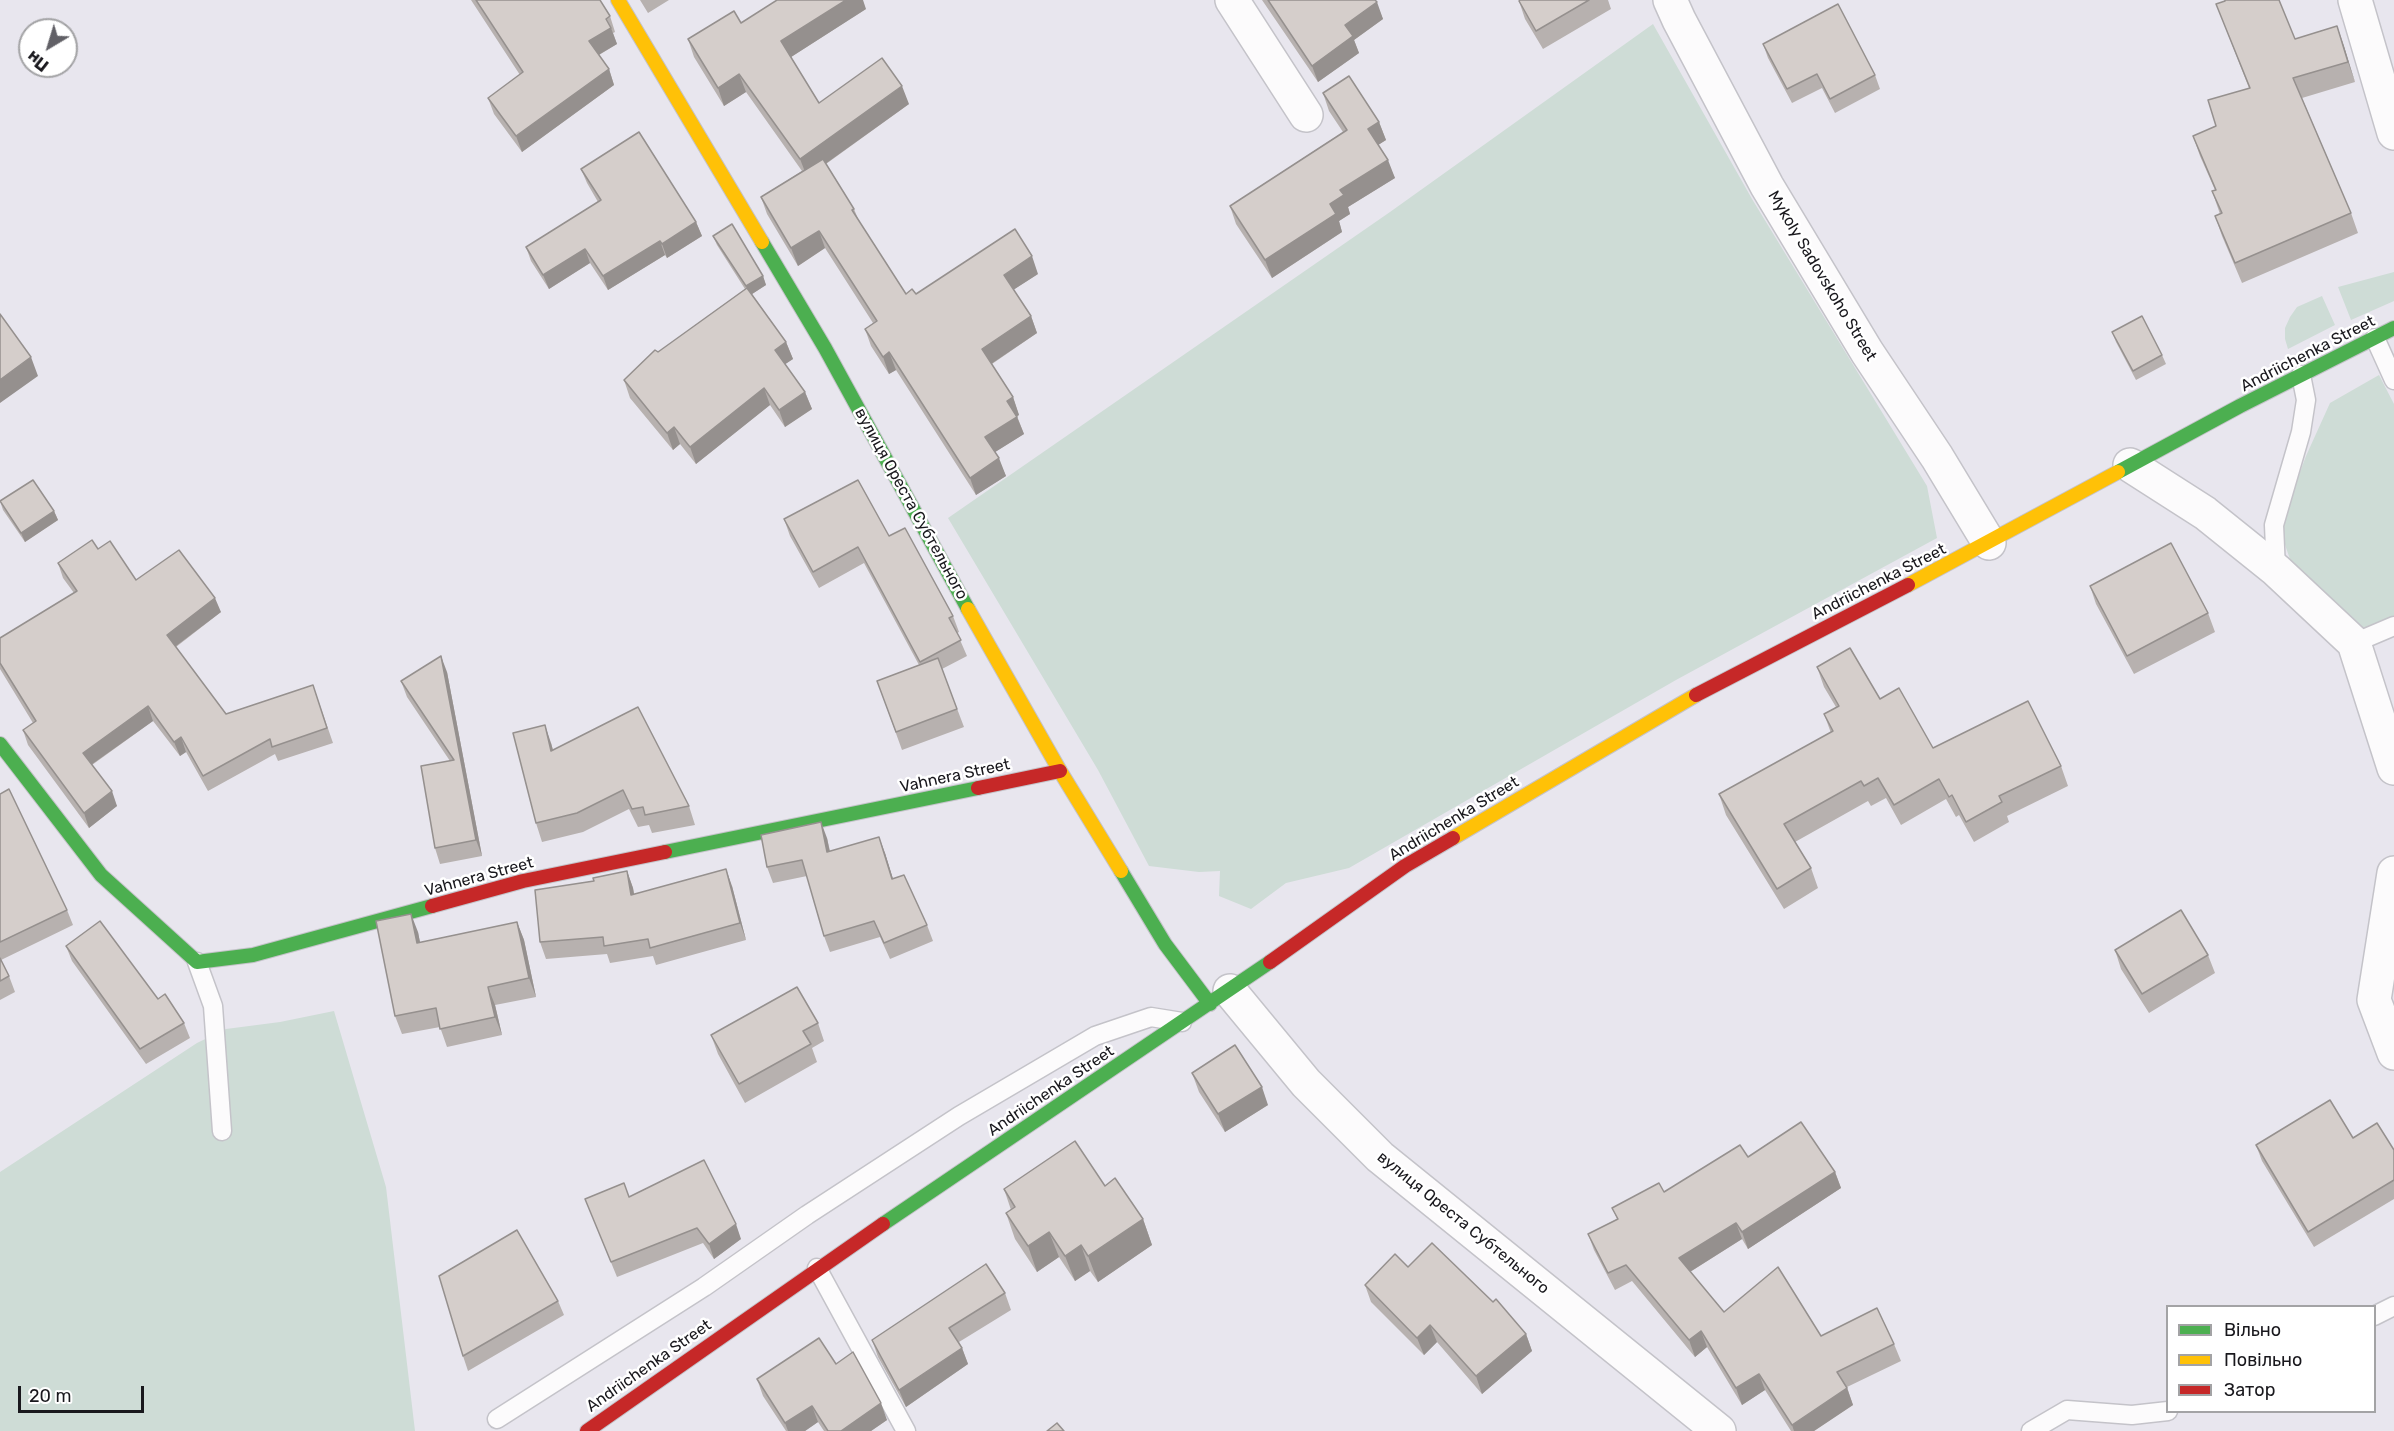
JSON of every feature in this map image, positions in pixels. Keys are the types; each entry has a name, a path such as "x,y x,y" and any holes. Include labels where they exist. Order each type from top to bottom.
{"street":[{"name":"вулиця Ореста Субтельного","path":"618,0 825,348 983,637 1060,771 1165,944 1380,1157 1719,1431"},
{"path":"1232,0 1306,115"},
{"name":"Mykoly Sadovskoho Street","path":"1670,0 1767,186 1867,352 1937,457 1989,543"},
{"path":"2355,0 2394,133"},
{"name":"Andriichenka Street","path":"587,1431 817,1268 1220,998 1406,866 1684,701 1989,543 2130,465 2394,328"},
{"path":"2130,465 2205,513 2277,570 2354,643 2394,768"},
{"path":"0,744 101,874 197,962"},
{"name":"Vahnera Street","path":"197,962 253,955 524,881 1060,771"},
{"path":"2394,873 2374,1000 2394,1053"}],"lane":[{"path":"2375,338 2394,380"},
{"path":"2277,570 2274,525 2301,432 2306,400 2301,375"},
{"path":"2354,643 2394,626"},
{"path":"197,962 213,1006 222,1131"},
{"path":"497,1419 705,1287 807,1215 959,1116 1095,1036 1151,1017 1184,1022"},
{"path":"817,1268 906,1431"},
{"path":"2376,1315 2394,1306"},
{"path":"2031,1431 2067,1410 2132,1415 2166,1412"}],"shaded area":[{"path":"1653,24 1752,199 1927,486 1937,538 1676,680 1349,868 1286,883 1251,909 1219,896 1220,871 1199,872 1149,866 1098,770 948,518 1390,212"},
{"path":"2394,272 2394,301 2351,320 2338,287"},
{"path":"2322,296 2335,325 2288,349 2285,328 2290,317 2297,307"},
{"path":"2379,375 2394,404 2394,616 2367,628 2346,623 2296,576 2279,528 2306,456 2330,403"},
{"path":"334,1011 386,1187 415,1431 0,1431 0,1172 197,1043 226,1029 280,1022"}],"building":[{"path":"476,0 600,0 610,16 606,19 611,28 589,41 609,69 516,136 488,98 523,72"},
{"path":"777,0 846,0 781,41 819,103 882,58 902,86 800,159 739,74 718,88 688,39 734,11 741,23"},
{"path":"1268,0 1375,0 1377,2 1345,25 1353,36 1312,66"},
{"path":"1520,0 1589,0 1536,31"},
{"path":"2225,0 2279,0 2295,39 2337,26 2348,62 2293,78 2351,213 2235,263 2215,216 2222,213 2212,191 2216,190 2193,136 2216,126 2208,100 2250,88 2216,4"},
{"path":"1838,4 1875,75 1830,99 1817,74 1787,89 1763,44"},
{"path":"1349,76 1379,122 1368,129 1388,160 1340,190 1344,195 1330,204 1336,214 1265,260 1230,206 1347,130 1323,93"},
{"path":"639,132 696,222 662,244 660,241 603,276 585,249 543,275 526,247 601,200 581,169"},
{"path":"823,159 854,209 852,210 906,294 912,289 916,294 1015,229 1032,256 1004,275 1031,316 982,349 1013,397 1007,401 1017,417 985,437 999,458 970,478 889,352 883,357 865,329 877,321 819,231 791,248 761,197"},
{"path":"732,224 763,276 746,286 713,236"},
{"path":"747,288 786,342 775,350 805,392 779,410 764,388 690,447 674,427 667,433 624,380 655,350 658,352"},
{"path":"0,314 31,357 0,380"},
{"path":"2142,316 2162,355 2133,371 2112,332"},
{"path":"33,480 54,511 21,533 0,501"},
{"path":"858,480 889,536 905,528 953,616 949,618 961,640 920,662 858,547 813,572 784,519"},
{"path":"92,540 98,549 110,541 136,580 179,550 215,598 167,635 226,714 313,685 327,728 272,747 270,739 203,776 181,737 174,742 148,706 83,753 112,791 84,813 23,730 36,721 0,663 0,638 77,591 58,563"},
{"path":"2171,543 2208,613 2127,656 2090,586"},
{"path":"1850,648 1880,699 1899,688 1933,748 2028,701 2061,766 1999,796 2002,802 1966,822 1952,795 1949,797 1939,779 1894,805 1878,778 1864,786 1861,781 1784,824 1811,868 1777,889 1719,794 1833,731 1824,714 1839,706 1817,667"},
{"path":"441,656 476,840 435,848 421,766 454,760 401,681"},
{"path":"938,658 957,709 896,732 877,681"},
{"path":"638,707 689,806 645,815 643,807 632,809 623,790 577,813 536,823 513,733 545,725 551,751"},
{"path":"9,789 67,910 0,942 0,794"},
{"path":"821,822 827,852 879,837 892,879 904,875 927,925 884,943 874,921 824,936 802,860 767,867 761,835"},
{"path":"726,869 740,923 650,948 648,939 604,946 603,937 540,942 535,890 594,881 593,878 627,871 631,895"},
{"path":"2181,910 2208,955 2142,994 2115,950"},
{"path":"411,914 417,943 517,922 529,978 488,987 495,1017 440,1029 436,1008 395,1016 376,921"},
{"path":"100,921 158,999 165,994 184,1023 140,1049 66,946"},
{"path":"0,958 9,976 0,981"},
{"path":"797,987 818,1023 803,1031 811,1044 739,1084 711,1035"},
{"path":"1235,1045 1262,1087 1218,1114 1192,1073"},
{"path":"2330,1100 2353,1138 2377,1123 2394,1150 2394,1180 2308,1232 2256,1145"},
{"path":"1801,1122 1835,1172 1742,1232 1736,1223 1679,1258 1724,1312 1778,1267 1821,1336 1877,1308 1894,1344 1837,1372 1847,1388 1792,1425 1759,1374 1736,1388 1701,1331 1689,1340 1626,1265 1608,1273 1588,1234 1618,1219 1612,1208 1659,1183 1664,1192 1740,1145 1748,1157"},
{"path":"1075,1141 1105,1186 1115,1178 1143,1219 1088,1256 1081,1245 1065,1256 1049,1232 1028,1246 1006,1213 1015,1207 1004,1189"},
{"path":"704,1160 736,1224 709,1244 697,1228 611,1262 585,1199 624,1183 629,1197"},
{"path":"517,1230 558,1301 463,1356 439,1276"},
{"path":"1432,1243 1493,1302 1496,1299 1526,1334 1476,1376 1430,1325 1417,1338 1365,1285 1395,1254 1408,1267"},
{"path":"986,1264 1005,1293 949,1328 962,1348 899,1390 872,1340"},
{"path":"819,1338 836,1364 853,1352 881,1403 841,1431 828,1431 812,1406 785,1423 757,1379"},
{"path":"1057,1423 1064,1431 1047,1431"}],"traffic: fast":[{"path":"762,242 825,348 968,609"},
{"path":"2118,472 2240,406 2394,328"},
{"path":"0,744 101,875 197,962 253,955 432,906"},
{"path":"665,852 978,788"},
{"path":"1121,871 1165,944 1210,1004"},
{"path":"883,1224 1270,962"}],"traffic: slow":[{"path":"618,0 762,242"},
{"path":"1908,585 2118,472"},
{"path":"968,609 1060,771 1121,871"},
{"path":"1453,838 1696,695"}],"traffic: jam":[{"path":"1696,695 1908,585"},
{"path":"978,788 1060,771"},
{"path":"1270,962 1405,866 1453,838"},
{"path":"432,906 523,881 665,852"},
{"path":"587,1431 883,1224"}]}
